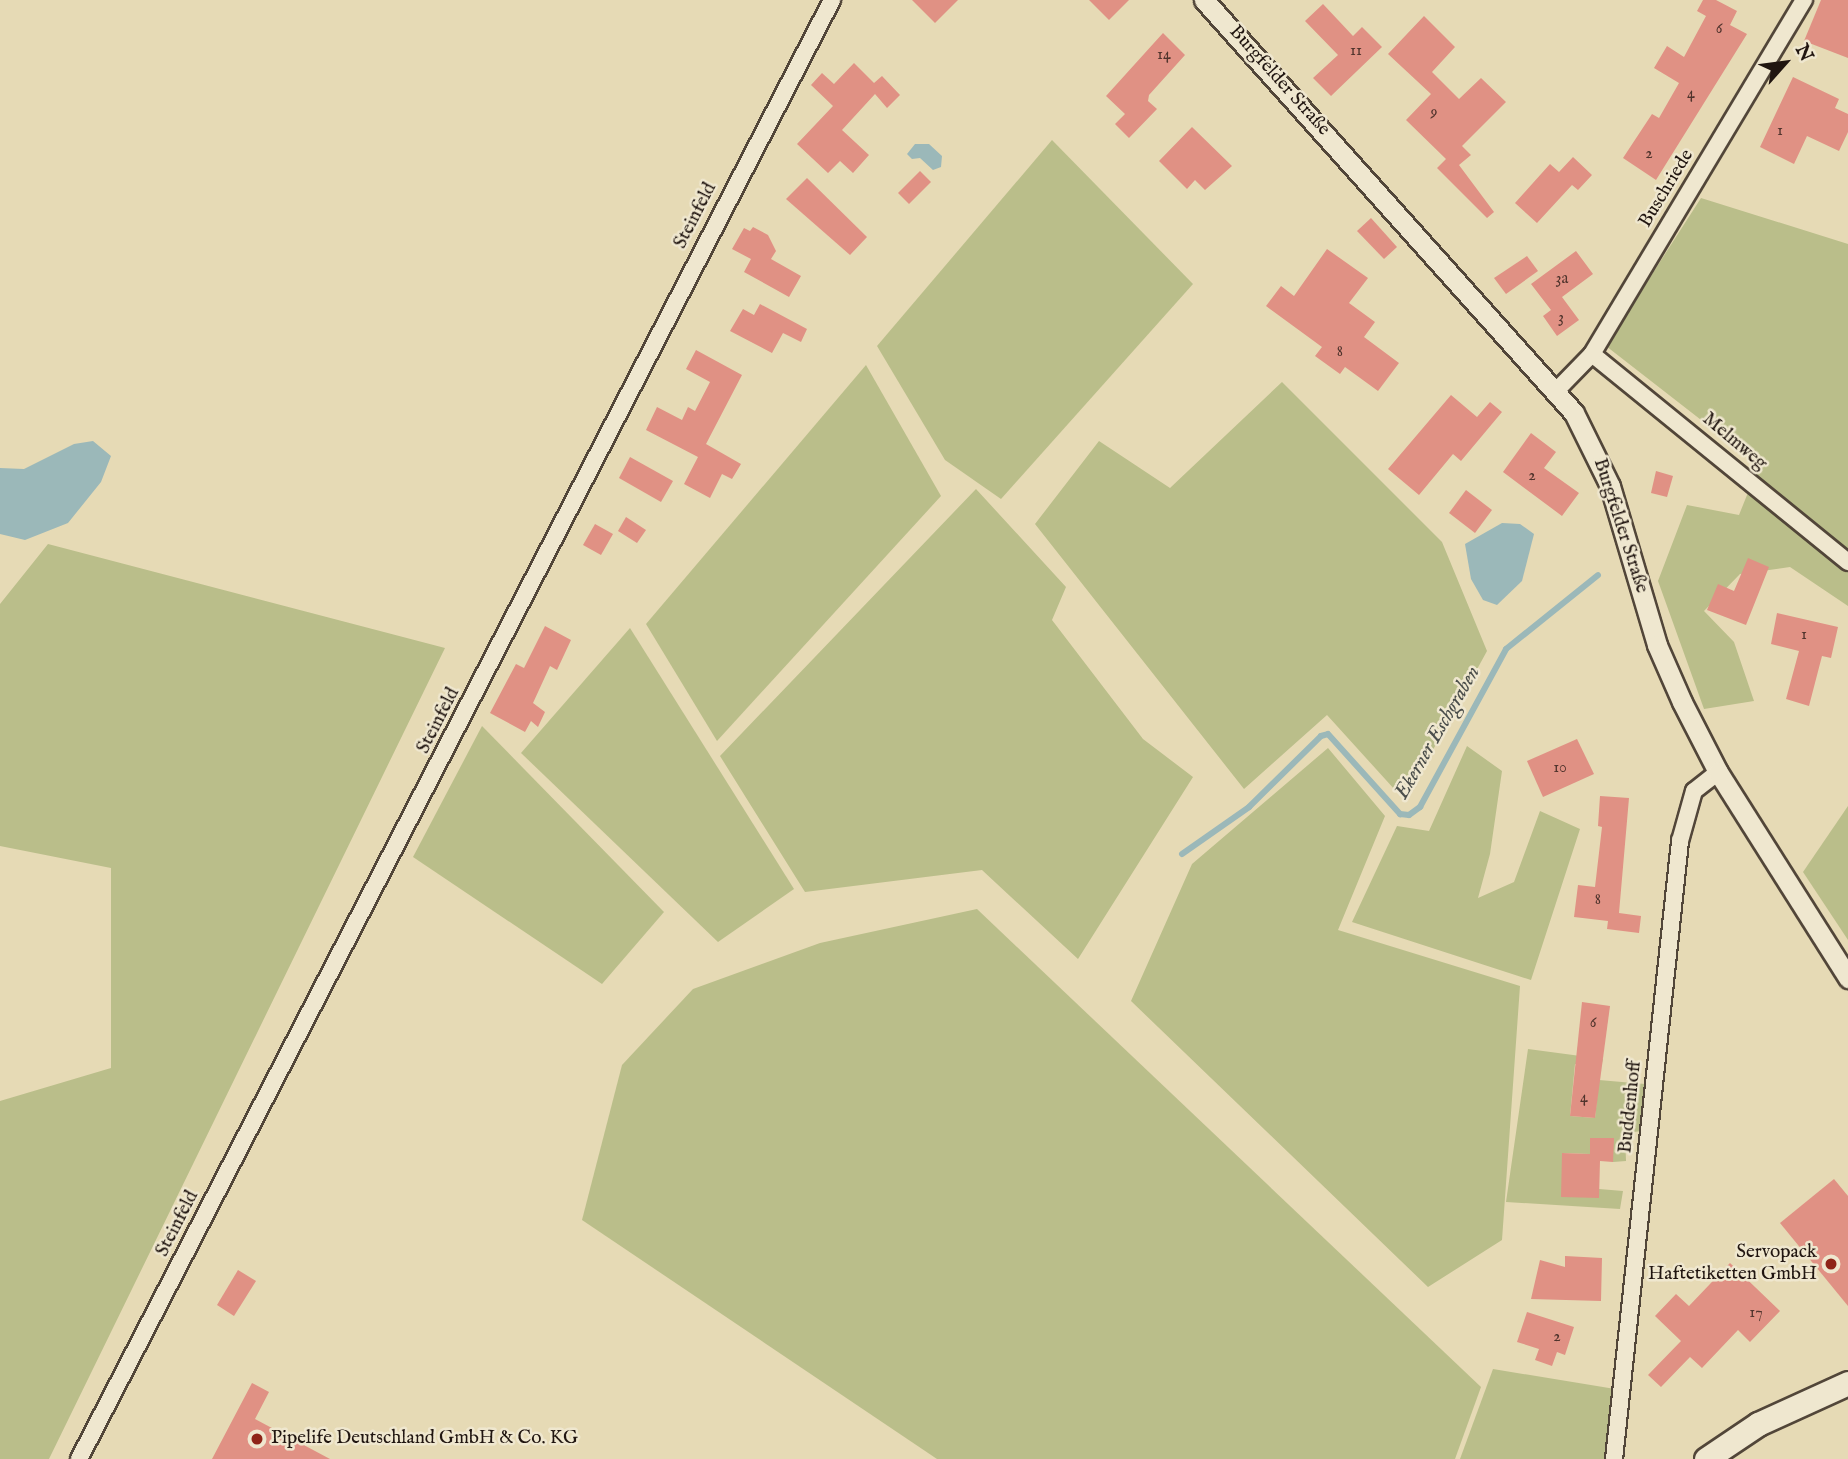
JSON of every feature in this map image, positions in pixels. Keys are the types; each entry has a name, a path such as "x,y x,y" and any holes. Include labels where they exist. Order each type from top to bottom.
{"main road":[{"path":"1706,1459 1758,1424 1848,1383"}],"street":[{"name":"Steinfeld","path":"79,1459 832,0"},
{"name":"Burgfelder Straße","path":"1204,0 1556,391 1600,460 1657,645 1718,772 1848,978"},
{"name":"Buschriede","path":"1556,391 1592,354 1804,0"},
{"name":"Melmweg","path":"1592,354 1848,562"},
{"name":"Buddenhoff","path":"1614,1459 1680,841 1694,791 1718,772"}],"green space":[{"path":"1052,140 1193,284 1001,499 945,460 877,346"},
{"path":"1701,198 1848,244 1848,606 1790,567 1740,574 1704,611 1734,642 1754,701 1704,709 1658,581 1687,505 1739,515 1759,465 1606,346"},
{"path":"866,365 941,496 717,741 646,624"},
{"path":"1282,382 1442,542 1487,651 1405,801 1327,715 1244,789 1035,524 1099,441 1170,488"},
{"path":"976,489 1066,587 1052,620 1143,739 1193,777 1078,959 982,870 805,892 720,756"},
{"path":"48,544 445,648 49,1459 0,1459 0,1101 111,1068 111,868 0,846 0,604"},
{"path":"630,628 794,889 718,942 521,753"},
{"path":"482,726 664,912 602,984 413,857"},
{"path":"1467,746 1502,771 1490,854 1478,898 1514,882 1540,811 1580,829 1531,980 1352,922 1397,826 1429,831"},
{"path":"1328,748 1385,816 1338,930 1520,986 1502,1240 1428,1287 1131,1001 1192,864"},
{"path":"1848,806 1848,940 1803,872"},
{"path":"977,909 1481,1387 1455,1459 937,1459 582,1220 622,1065 693,989 820,943"},
{"path":"1528,1049 1603,1059 1601,1067 1575,1064 1570,1116 1595,1118 1599,1080 1645,1084 1642,1131 1625,1133 1626,1161 1613,1162 1613,1138 1591,1138 1590,1154 1563,1153 1599,1189 1623,1191 1620,1209 1506,1202"},
{"path":"1493,1369 1615,1389 1607,1459 1460,1459"}],"water":[{"path":"915,144 929,144 942,156 941,167 933,170 920,158 912,159 907,154"},
{"path":"93,441 111,456 101,482 68,523 25,540 0,534 0,468 24,469 74,444"},
{"path":"1502,523 1520,524 1534,534 1522,581 1497,605 1483,600 1471,579 1465,544"}],"building":[{"path":"912,0 958,0 935,23"},
{"path":"1089,0 1129,0 1109,20"},
{"path":"1703,0 1716,0 1737,11 1730,25 1747,34 1656,180 1623,158 1652,114 1659,118 1679,83 1654,68 1667,46 1684,57 1706,16 1697,11"},
{"path":"1821,0 1848,0 1848,58 1804,41"},
{"path":"1323,4 1353,36 1362,27 1382,47 1331,96 1313,78 1338,55 1305,21"},
{"path":"1424,16 1455,47 1432,72 1459,99 1481,78 1506,102 1462,146 1471,155 1459,165 1494,212 1487,218 1437,168 1446,159 1406,120 1431,94 1388,54"},
{"path":"1163,33 1185,55 1149,95 1148,101 1157,109 1129,138 1115,124 1125,114 1106,96"},
{"path":"854,63 874,83 882,76 900,95 887,108 875,94 842,130 869,155 853,173 840,161 828,173 797,144 833,106 811,85 822,73 834,84"},
{"path":"1793,77 1839,99 1835,108 1848,114 1848,132 1839,151 1807,136 1794,164 1760,147"},
{"path":"1192,127 1232,166 1205,190 1195,180 1187,189 1159,161"},
{"path":"1573,157 1592,175 1578,190 1572,185 1537,223 1515,203 1550,164 1559,172"},
{"path":"920,171 931,182 909,204 898,193"},
{"path":"807,178 867,237 850,255 786,199"},
{"path":"1371,218 1397,247 1384,259 1357,231"},
{"path":"753,227 768,235 776,251 771,259 801,276 789,297 744,272 751,259 732,249 744,228 750,231"},
{"path":"1327,249 1368,278 1349,303 1375,322 1364,337 1399,363 1378,391 1345,367 1340,374 1315,356 1322,347 1266,306 1281,286 1294,296"},
{"path":"1576,251 1593,274 1562,297 1579,320 1557,336 1543,316 1551,310 1531,284"},
{"path":"1527,256 1538,271 1506,294 1494,278"},
{"path":"760,304 807,329 801,342 783,333 772,353 730,331 743,309 754,315"},
{"path":"696,350 742,375 706,444 741,464 732,479 722,474 710,498 684,484 698,457 646,430 657,407 682,420 688,407 695,411 710,382 686,369"},
{"path":"1451,395 1477,417 1490,402 1502,412 1461,461 1453,454 1419,495 1388,469"},
{"path":"1531,433 1556,452 1544,468 1579,493 1562,516 1503,472"},
{"path":"630,457 673,481 661,502 619,478"},
{"path":"1656,471 1673,476 1667,497 1651,493"},
{"path":"1466,490 1492,510 1475,533 1449,513"},
{"path":"626,517 646,530 637,543 618,531"},
{"path":"595,524 613,534 601,555 583,545"},
{"path":"1748,558 1769,567 1746,625 1707,610 1718,584 1734,591"},
{"path":"1777,613 1838,627 1831,658 1822,656 1809,706 1786,699 1799,651 1771,644"},
{"path":"545,626 571,640 557,670 550,666 533,703 545,712 538,727 531,721 525,732 490,713 516,664 524,668"},
{"path":"1577,739 1594,774 1543,797 1527,761"},
{"path":"1600,796 1629,798 1619,913 1641,916 1639,933 1607,929 1608,921 1574,917 1578,885 1595,887 1602,827 1598,826"},
{"path":"1582,1002 1610,1006 1595,1118 1570,1116"},
{"path":"1590,1138 1614,1138 1613,1162 1600,1161 1599,1198 1561,1197 1562,1153 1590,1154"},
{"name":"Servopack Haftetiketten GmbH","path":"1834,1179 1848,1196 1848,1306 1780,1223"},
{"path":"1565,1256 1602,1258 1601,1301 1531,1299 1540,1260 1565,1267"},
{"path":"1730,1263 1780,1311 1750,1342 1738,1330 1702,1368 1690,1357 1661,1387 1648,1375 1681,1341 1655,1316 1676,1294 1689,1306"},
{"path":"238,1270 256,1281 234,1316 217,1305"},
{"path":"1527,1312 1574,1327 1565,1355 1557,1352 1552,1366 1535,1360 1539,1349 1517,1342"},
{"name":"Pipelife Deutschland GmbH & Co. KG","path":"252,1383 269,1392 255,1419 330,1459 212,1459"}],"waterway":[{"name":"Ekerner Eschgraben","path":"1182,854 1249,807 1321,736 1328,734 1400,814 1409,815 1420,807 1506,649 1598,575"}],"place":[{"name":"Servopack Haftetiketten GmbH","path":"1831,1264"},
{"name":"Pipelife Deutschland GmbH & Co. KG","path":"257,1439"}]}
